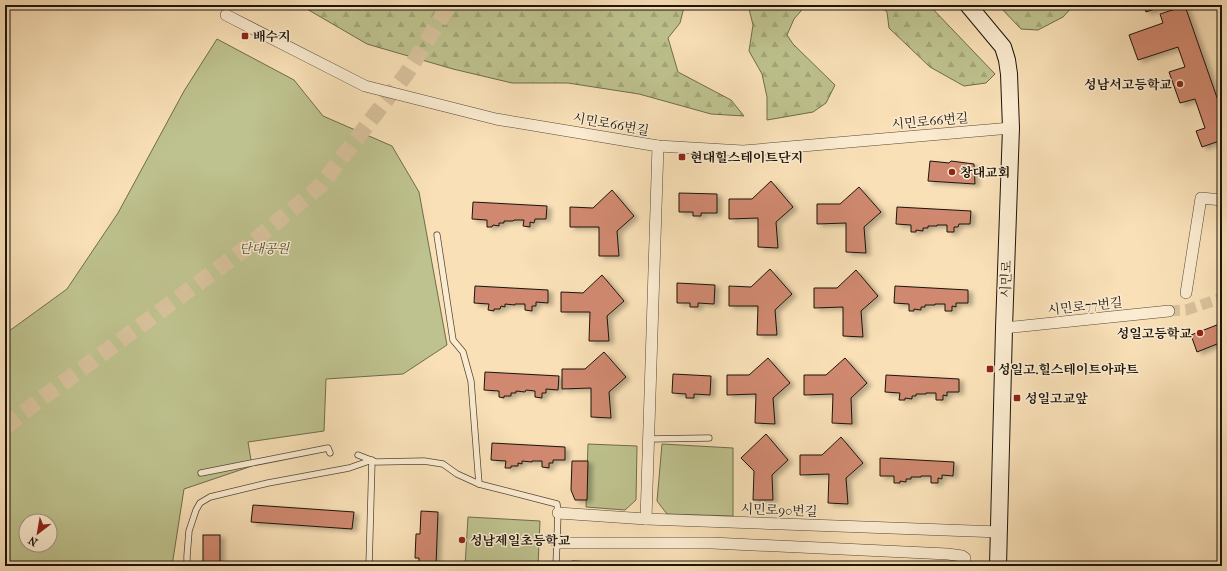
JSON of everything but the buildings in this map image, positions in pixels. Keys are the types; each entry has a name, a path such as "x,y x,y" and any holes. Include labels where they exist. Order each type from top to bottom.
{"main road":[{"name":"시민로","path":"968,5 1003,47 1008,60 1009,74 1011,128 998,566"}],"street":[{"name":"시민로66번길","path":"226,15 365,86 496,119 658,146 743,151 1011,128"},
{"path":"646,519 658,146"},
{"path":"1186,293 1200,198 1222,200"},
{"name":"시민로77번길","path":"1004,328 1169,312"},
{"name":"시민로90번길","path":"558,513 646,519 1000,532"},
{"path":"557,543 712,543 948,554 962,556 965,558 965,566"}],"lane":[{"path":"437,235 453,340 463,352 471,381 479,484"},
{"path":"649,438 708,438"},
{"path":"202,473 328,448 330,453"},
{"path":"358,455 376,462 424,461 443,464 457,474 479,484 557,504 556,566"},
{"path":"187,566 189,531 196,510 200,503 210,497 268,483 349,468 372,460"},
{"path":"370,566 372,460"}],"green space":[{"path":"300,5 684,5 680,23 668,38 678,72 731,100 744,116 711,114 639,94 568,83 512,83 453,69 367,44"},
{"path":"748,5 806,5 794,19 787,35 793,44 835,85 826,103 813,112 767,120 767,97 762,74 749,51 753,25"},
{"path":"879,5 929,5 995,74 986,83 964,86 930,67 889,28 887,12"},
{"path":"998,5 1074,5 1063,17 1038,30 1021,29"},
{"name":"단대공원","path":"217,39 294,80 323,116 392,146 419,192 447,345 403,374 326,379 324,431 248,442 252,466 184,489 172,566 5,566 5,334 67,289 118,213 184,91"},
{"path":"588,444 637,446 636,500 625,510 586,507"},
{"path":"662,444 733,448 733,516 667,514 657,501"},
{"path":"468,517 540,521 538,566 465,566"}],"tunnel":[{"path":"5,427 242,251 320,186 407,73 449,5"},
{"path":"1169,311 1186,310 1222,298"}],"place":[{"name":"배수지","path":"245,36"},
{"name":"성남서고등학교","path":"1180,84"},
{"name":"현대힐스테이트단지","path":"682,157"},
{"name":"창대교회","path":"952,172"},
{"name":"성일고등학교","path":"1200,333"},
{"name":"성일고.힐스테이트아파트","path":"990,369"},
{"name":"성일고교앞","path":"1017,398"},
{"name":"성남제일초등학교","path":"462,540"}]}
